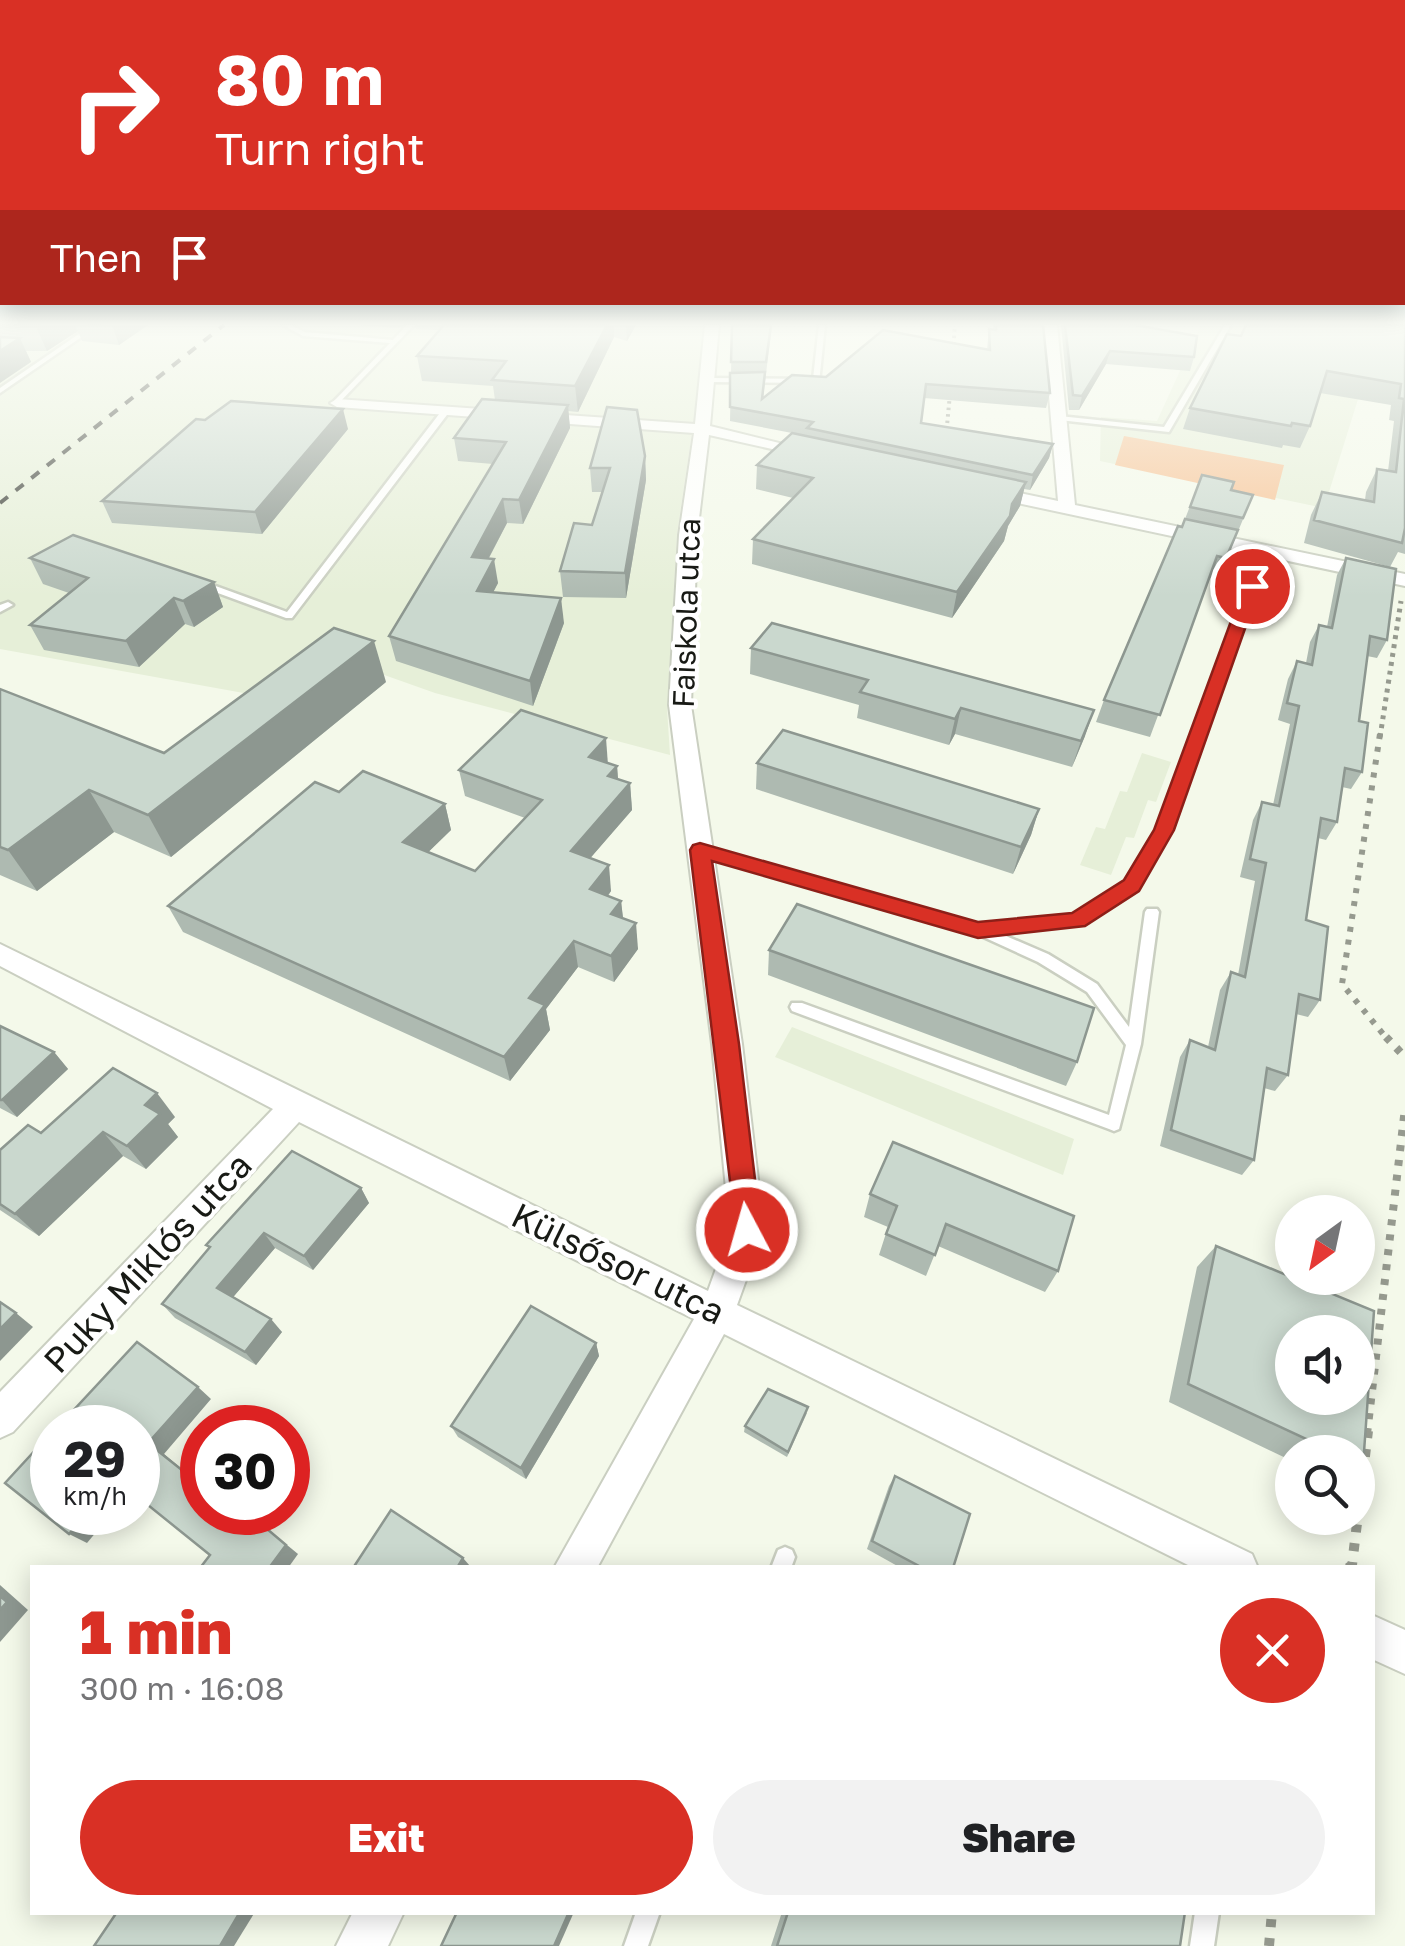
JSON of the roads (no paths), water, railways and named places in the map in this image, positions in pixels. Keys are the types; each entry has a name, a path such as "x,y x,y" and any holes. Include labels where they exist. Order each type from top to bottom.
{"street":[{"path":"514,416 702,429 832,458"},
{"name":"Faiskola utca","path":"576,1565 717,1313 747,1230 727,1044 680,705 688,535 704,416"},
{"path":"1059,418 1067,508"},
{"path":"943,482 1404,586"},
{"name":"Külsősor utca","path":"0,954 295,1106 1232,1565"},
{"name":"Puky Miklós utca","path":"0,1419 295,1106"},
{"path":"1375,1638 1405,1653"},
{"path":"361,1946 378,1915"}],"lane":[{"path":"185,578 289,616 442,416"},
{"path":"1059,418 1166,430 1174,416"},
{"path":"978,930 1077,920 1132,886 1164,830 1264,552"},
{"path":"700,850 978,930 1043,958 1092,988 1134,1044"},
{"path":"797,1007 1114,1124 1134,1044 1152,912"},
{"path":"636,1946 647,1915"},
{"path":"1202,1946 1207,1915"}],"railway":[{"path":"0,503 110,416"}]}
